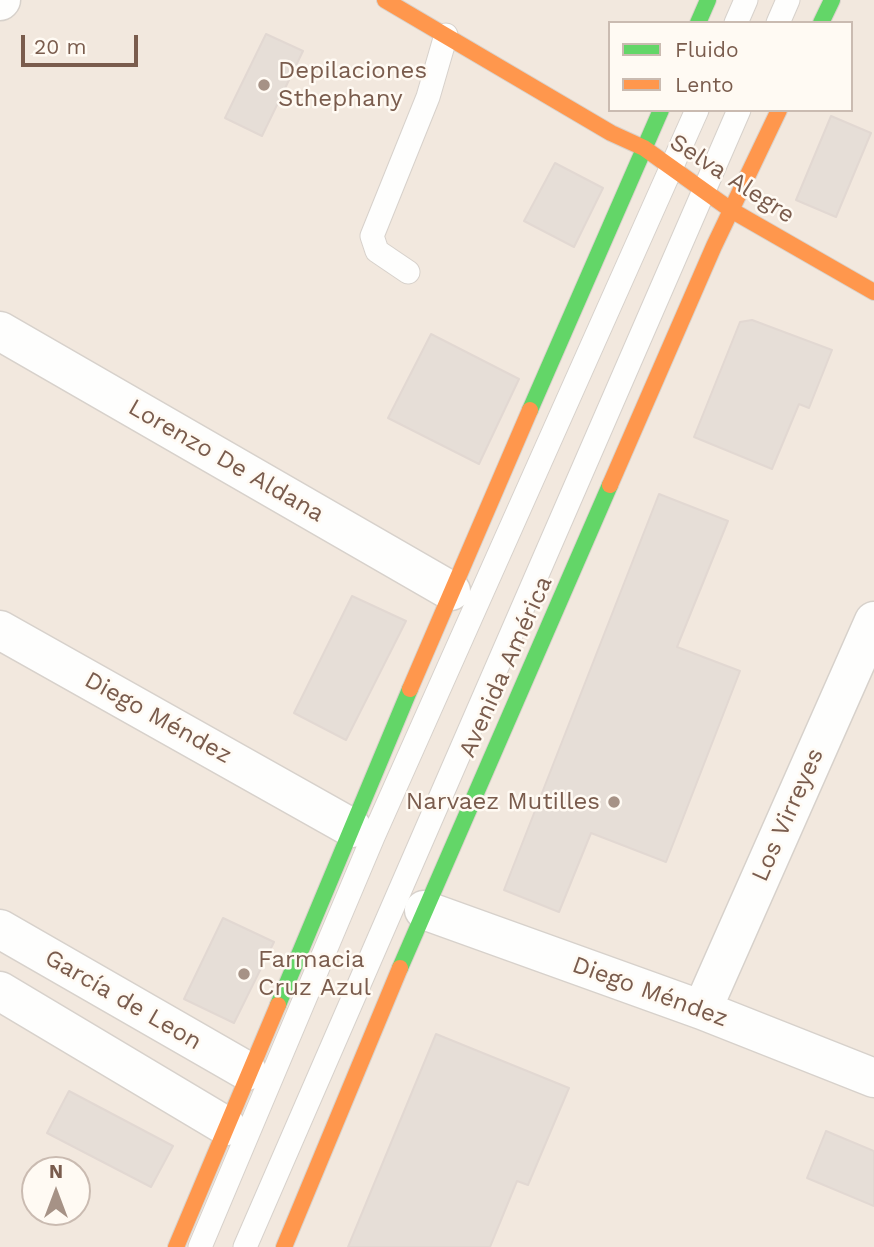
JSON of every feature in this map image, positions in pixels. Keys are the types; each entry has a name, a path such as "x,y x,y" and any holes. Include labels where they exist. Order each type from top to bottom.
{"main road":[{"name":"Selva Alegre","path":"384,0 611,133 644,148 671,170 731,210 874,292"},
{"path":"699,21 708,0"},
{"path":"822,21 832,0"},
{"path":"176,1247 247,1072 452,591 660,112"},
{"name":"Avenida América","path":"284,1247 424,910 731,210 778,112"}],"street":[{"name":"Lorenzo De Aldana","path":"0,331 452,591"},
{"name":"Los Virreyes","path":"702,1010 874,621"},
{"name":"Diego Méndez","path":"0,630 352,828"},
{"name":"Diego Méndez","path":"424,910 702,1010 874,1078"},
{"name":"García de Leon","path":"0,929 247,1072"},
{"path":"0,991 226,1126"}],"lane":[{"path":"737,21 746,0"},
{"path":"779,21 788,0"},
{"path":"408,272 377,251 372,236 428,97 446,35"},
{"path":"200,1247 373,837 696,112"},
{"path":"245,1247 737,112"}],"shaded area":[{"path":"0,0 874,0 874,1247 0,1247"}],"building":[{"name":"Depilaciones Sthephany","path":"266,34 303,51 262,136 225,118"},
{"path":"831,116 871,133 836,217 796,200"},
{"path":"555,163 603,188 574,247 524,221"},
{"path":"752,320 832,350 809,408 799,404 772,469 694,437 740,322"},
{"path":"431,334 519,379 479,464 388,418"},
{"path":"659,494 728,521 677,647 740,671 666,862 591,833 559,912 504,890"},
{"path":"352,596 406,621 346,740 294,713"},
{"path":"223,918 274,942 234,1023 184,999"},
{"path":"436,1034 569,1088 528,1185 517,1181 490,1247 348,1247"},
{"path":"69,1091 173,1146 151,1187 47,1133"},
{"path":"826,1131 874,1151 874,1206 807,1178"}],"traffic: fast":[{"path":"699,21 708,0"},
{"path":"822,21 832,0"},
{"path":"530,410 660,112"},
{"path":"400,968 610,485"},
{"path":"278,1005 410,689"}],"traffic: slow":[{"path":"385,0 611,133 644,148 731,210 874,292"},
{"path":"610,485 714,246 778,112"},
{"path":"410,689 530,410"},
{"path":"284,1247 400,968"},
{"path":"176,1247 278,1005"}],"place":[{"name":"Depilaciones Sthephany","path":"264,85"},
{"name":"Narvaez Mutilles","path":"614,802"},
{"name":"Farmacia Cruz Azul","path":"244,974"}]}
